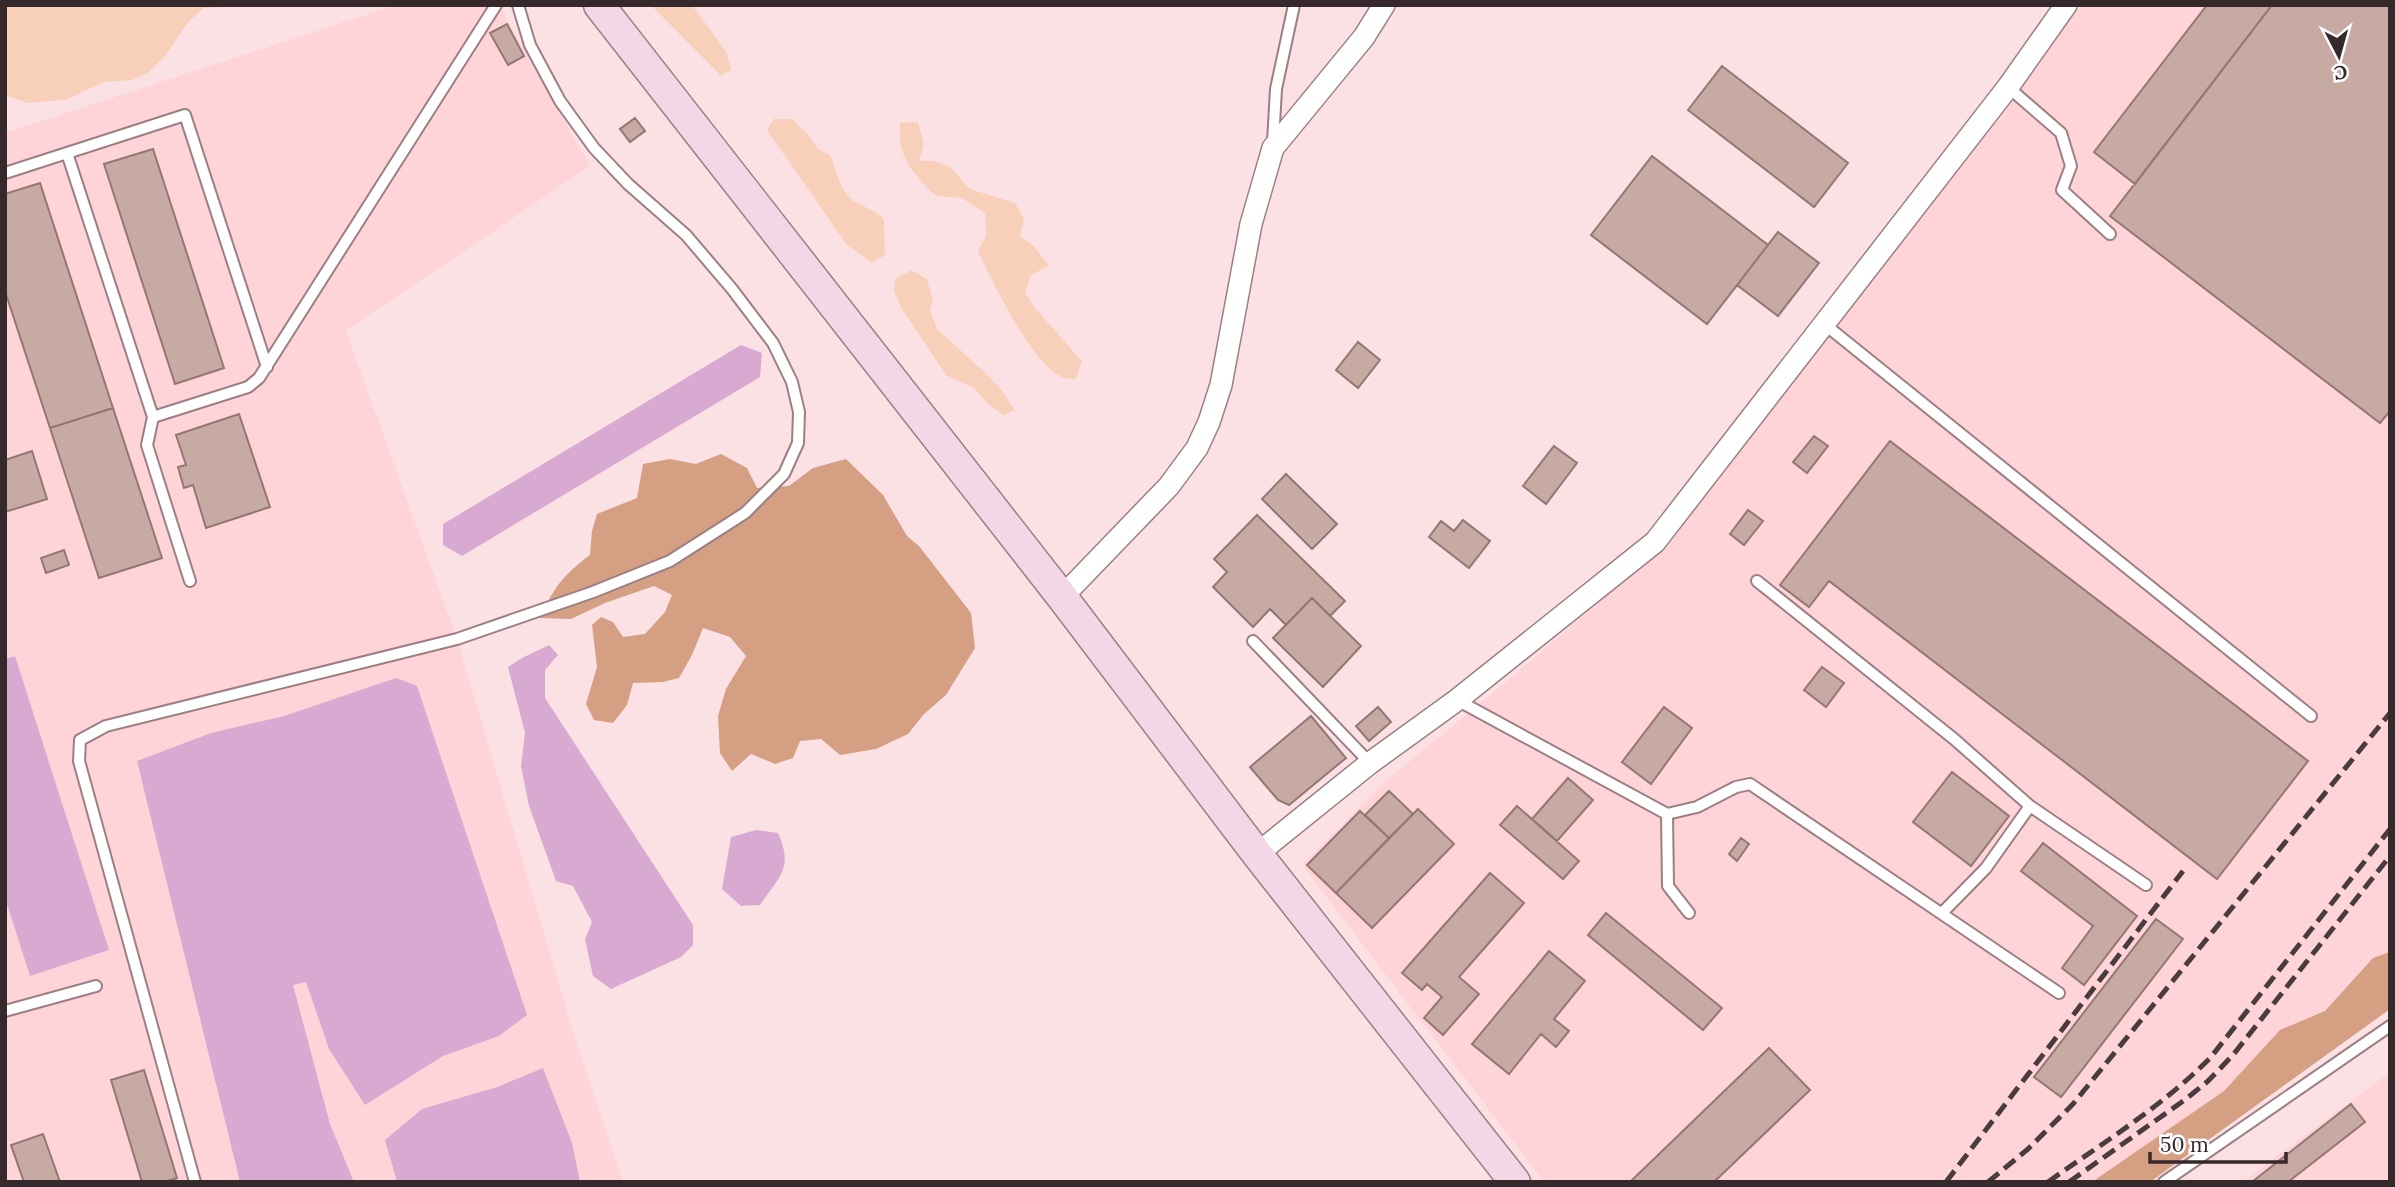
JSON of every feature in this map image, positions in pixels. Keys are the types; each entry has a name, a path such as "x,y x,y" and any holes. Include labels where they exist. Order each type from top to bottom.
{"street":[{"path":"598,5 1062,597 1257,853 1515,1182"},
{"path":"1062,597 1170,486 1197,448 1221,385 1251,224 1273,148 1364,37 1384,5"},
{"path":"1257,853 1370,763 1457,700 1655,542 2008,87 2061,7"}],"lane":[{"path":"153,417 248,387 260,378 496,5"},
{"path":"195,1182 79,761 80,740 106,726 457,639 593,592 670,561 745,513 784,474 797,443 799,412 792,382 773,343 686,235 628,184 594,148 560,101 530,45 518,5"},
{"path":"1273,148 1276,89 1294,5"},
{"path":"2008,87 2061,133 2071,166 2062,190 2110,234"},
{"path":"5,173 186,115 267,366"},
{"path":"67,153 153,417 148,445 190,581"},
{"path":"1823,323 2311,716"},
{"path":"1757,581 1954,739 2029,806 2146,885"},
{"path":"1254,641 1370,763"},
{"path":"1457,700 1667,814 1697,807 1736,787 1750,784 2059,993"},
{"path":"1942,913 1986,868 2029,806"},
{"path":"1667,814 1668,886 1689,913"},
{"path":"5,1011 96,986"},
{"path":"2164,1182 2390,1026"}],"shaded area":[{"path":"5,5 263,5 204,8 189,21 164,57 148,73 132,80 104,82 65,100 27,103 5,95"},
{"path":"396,5 499,5 590,166 346,331 457,639 577,1045 623,1182 5,1182 5,133"},
{"path":"651,5 691,5 727,53 731,70 721,76"},
{"path":"2082,5 2390,5 2390,991 2131,1182 1544,1182 1302,865 1387,780 1670,541"},
{"path":"774,119 792,119 807,133 819,150 830,155 847,195 884,219 885,255 872,263 847,245 767,130"},
{"path":"900,123 918,123 924,144 919,161 934,161 950,167 970,189 1015,203 1024,219 1020,236 1034,246 1049,266 1031,275 1025,292 1035,308 1082,361 1076,379 1062,377 1048,367 1025,338 1003,300 978,251 986,236 985,213 962,198 936,196 908,164 901,146"},
{"path":"911,270 927,279 933,301 930,310 937,329 1001,389 1015,410 1004,415 988,404 974,388 946,375 901,307 894,291 895,279"},
{"path":"741,345 762,353 760,377 462,556 443,545 443,524"},
{"path":"721,454 747,468 757,488 789,486 813,468 846,459 883,495 907,536 919,546 971,613 975,648 946,695 924,714 908,734 876,749 840,755 821,739 800,741 793,758 775,764 751,754 732,771 720,753 718,716 726,689 746,656 730,637 703,628 679,678 663,682 633,683 627,705 613,723 594,720 586,704 597,667 592,625 601,617 613,622 623,637 645,634 665,612 672,595 654,586 605,603 571,619 539,618 560,583 590,555 597,514 637,498 643,464 670,459 696,464"},
{"path":"549,645 558,655 545,670 545,698 693,925 693,945 681,957 611,989 593,976 585,939 592,922 573,886 556,881 529,806 521,766 525,733 508,667"},
{"path":"15,656 109,950 30,976 5,898 5,659"},
{"path":"396,678 417,686 527,1015 499,1036 443,1056 365,1105 329,1049 306,982 293,985 330,1124 354,1182 240,1182 137,761 211,733 284,716"},
{"path":"756,830 778,833 785,855 784,864 778,879 760,905 741,906 722,889 731,837"},
{"path":"2390,952 2390,1009 2150,1182 2092,1182 2224,1091 2280,1030 2325,1011 2373,958"},
{"path":"543,1068 572,1143 580,1182 397,1182 385,1140 422,1109 497,1087"},
{"path":"2390,1072 2390,1182 2242,1182"}],"building":[{"path":"2207,5 2272,5 2135,184 2094,152"},
{"path":"2272,5 2390,5 2390,411 2380,423 2110,216"},
{"path":"507,24 524,56 508,65 490,33"},
{"path":"1722,66 1848,163 1814,207 1688,110"},
{"path":"635,118 645,131 630,142 620,129"},
{"path":"153,149 224,368 175,384 104,164"},
{"path":"1652,156 1768,245 1707,324 1591,235"},
{"path":"40,183 113,408 50,428 5,291 5,194"},
{"path":"1778,232 1819,263 1778,316 1737,285"},
{"path":"1358,342 1380,360 1358,388 1336,370"},
{"path":"113,408 162,558 99,578 50,428"},
{"path":"239,414 270,507 206,528 193,485 184,488 178,467 186,465 176,435"},
{"path":"1814,436 1828,446 1807,473 1793,462"},
{"path":"1890,441 2308,761 2217,879 1829,581 1809,607 1780,585"},
{"path":"1554,446 1577,463 1546,504 1523,486"},
{"path":"32,451 47,499 5,512 5,460"},
{"path":"1286,474 1337,524 1312,549 1262,499"},
{"path":"1748,510 1763,521 1744,545 1730,534"},
{"path":"1257,515 1345,601 1330,616 1312,598 1286,625 1270,609 1253,627 1213,587 1227,572 1214,559"},
{"path":"1463,520 1490,541 1469,568 1429,537 1441,521 1454,531"},
{"path":"64,550 69,565 46,573 41,558"},
{"path":"1312,598 1361,646 1323,687 1273,638"},
{"path":"1822,667 1844,683 1826,707 1804,690"},
{"path":"1378,707 1391,722 1369,741 1356,726"},
{"path":"1664,707 1692,728 1651,784 1622,762"},
{"path":"1311,716 1346,758 1289,805 1278,800 1250,767"},
{"path":"1952,772 2009,816 1971,866 1913,822"},
{"path":"1568,778 1593,800 1557,841 1532,819"},
{"path":"1389,791 1413,814 1389,838 1365,815"},
{"path":"1517,806 1579,861 1563,879 1500,825"},
{"path":"1418,809 1454,844 1372,928 1336,893"},
{"path":"1360,811 1389,838 1336,893 1307,865"},
{"path":"1741,838 1749,844 1737,861 1729,854"},
{"path":"2043,843 2137,916 2084,985 2062,968 2093,926 2021,871"},
{"path":"1490,873 1524,903 1459,977 1479,994 1443,1035 1424,1018 1442,997 1427,984 1422,990 1402,973"},
{"path":"1606,913 1722,1008 1703,1030 1588,935"},
{"path":"2156,919 2183,939 2061,1097 2034,1077"},
{"path":"1549,951 1585,981 1554,1019 1569,1031 1556,1047 1541,1034 1509,1074 1472,1044"},
{"path":"1769,1048 1810,1090 1714,1182 1630,1182"},
{"path":"144,1070 177,1178 165,1182 142,1182 111,1080"},
{"path":"2351,1104 2365,1122 2288,1182 2252,1182"},
{"path":"43,1134 60,1182 24,1182 11,1145"}],"railway":[{"path":"1988,1182 2028,1149 2073,1104 2390,713"},
{"path":"2048,1182 2153,1108 2211,1057 2390,829"},
{"path":"2069,1182 2208,1081 2233,1055 2390,856"},
{"path":"1946,1182 2183,871"}]}
